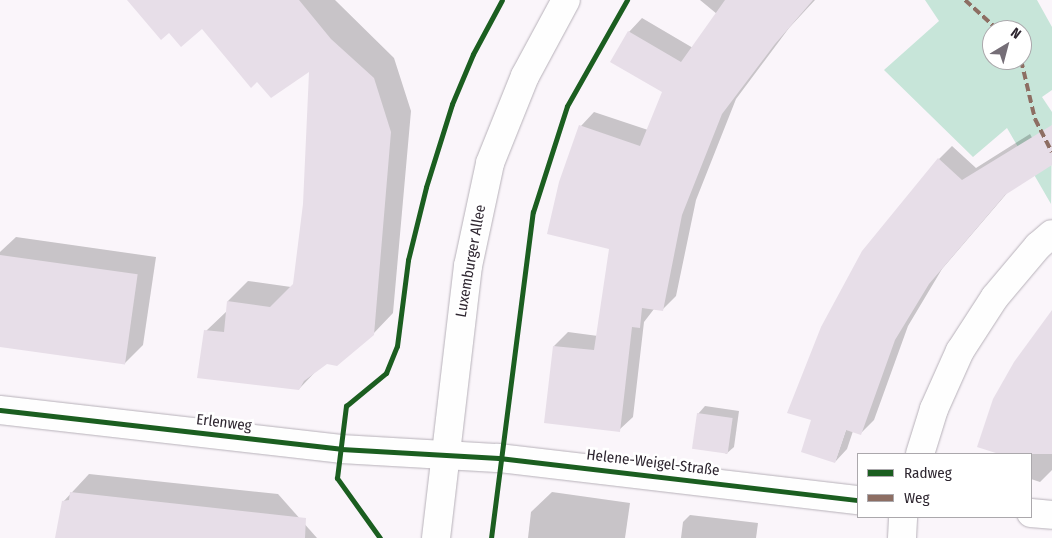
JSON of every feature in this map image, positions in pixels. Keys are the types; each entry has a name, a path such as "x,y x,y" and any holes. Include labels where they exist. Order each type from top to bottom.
{"street":[{"name":"Luxemburger Allee","path":"436,538 468,266 490,163 525,76 566,0"},
{"path":"920,453 934,409 960,352 995,297 1038,246 1052,234"},
{"name":"Erlenweg","path":"0,410 341,449 445,455"},
{"name":"Helene-Weigel-Straße","path":"445,455 499,458 857,500"},
{"path":"1032,513 1052,515"},
{"path":"902,538 903,518"}],"green space":[{"path":"925,0 1037,0 1052,27 1052,90 1042,97 1052,112 1051,204 1007,128 973,157 884,70 939,21"}],"building":[{"path":"127,0 299,0 331,39 374,78 391,132 374,335 337,366 327,364 304,381 299,390 197,378 204,330 224,332 227,301 270,307 293,284 303,204 309,72 271,98 257,82 251,88 202,29 181,47 169,33 161,40"},
{"path":"725,0 813,0 775,44 722,114 682,215 663,311 642,308 640,328 632,327 620,432 544,423 553,346 594,350 609,249 547,234 559,182 579,125 640,146 662,92 610,62 628,31 681,62"},
{"path":"1052,125 1052,165 1005,195 929,284 895,340 861,435 846,430 835,463 801,452 811,420 787,413 821,327 862,251 938,158 962,180"},
{"path":"0,255 138,274 125,364 0,347"},
{"path":"1052,310 1052,454 996,453 977,447 993,399 1014,362"},
{"path":"697,413 733,418 728,454 692,449"},
{"path":"70,492 306,518 305,538 55,538 62,501 69,500"}],"marked path":[{"path":"965,0 987,20"},
{"path":"1023,70 1035,119 1052,152"}],"cycle path":[{"path":"380,538 337,478 346,406 386,373 397,346 408,260 426,187 452,104 473,54 502,0"},
{"path":"491,538 533,212 567,106 627,0"},
{"path":"0,410 341,449 499,458 857,500"}]}
